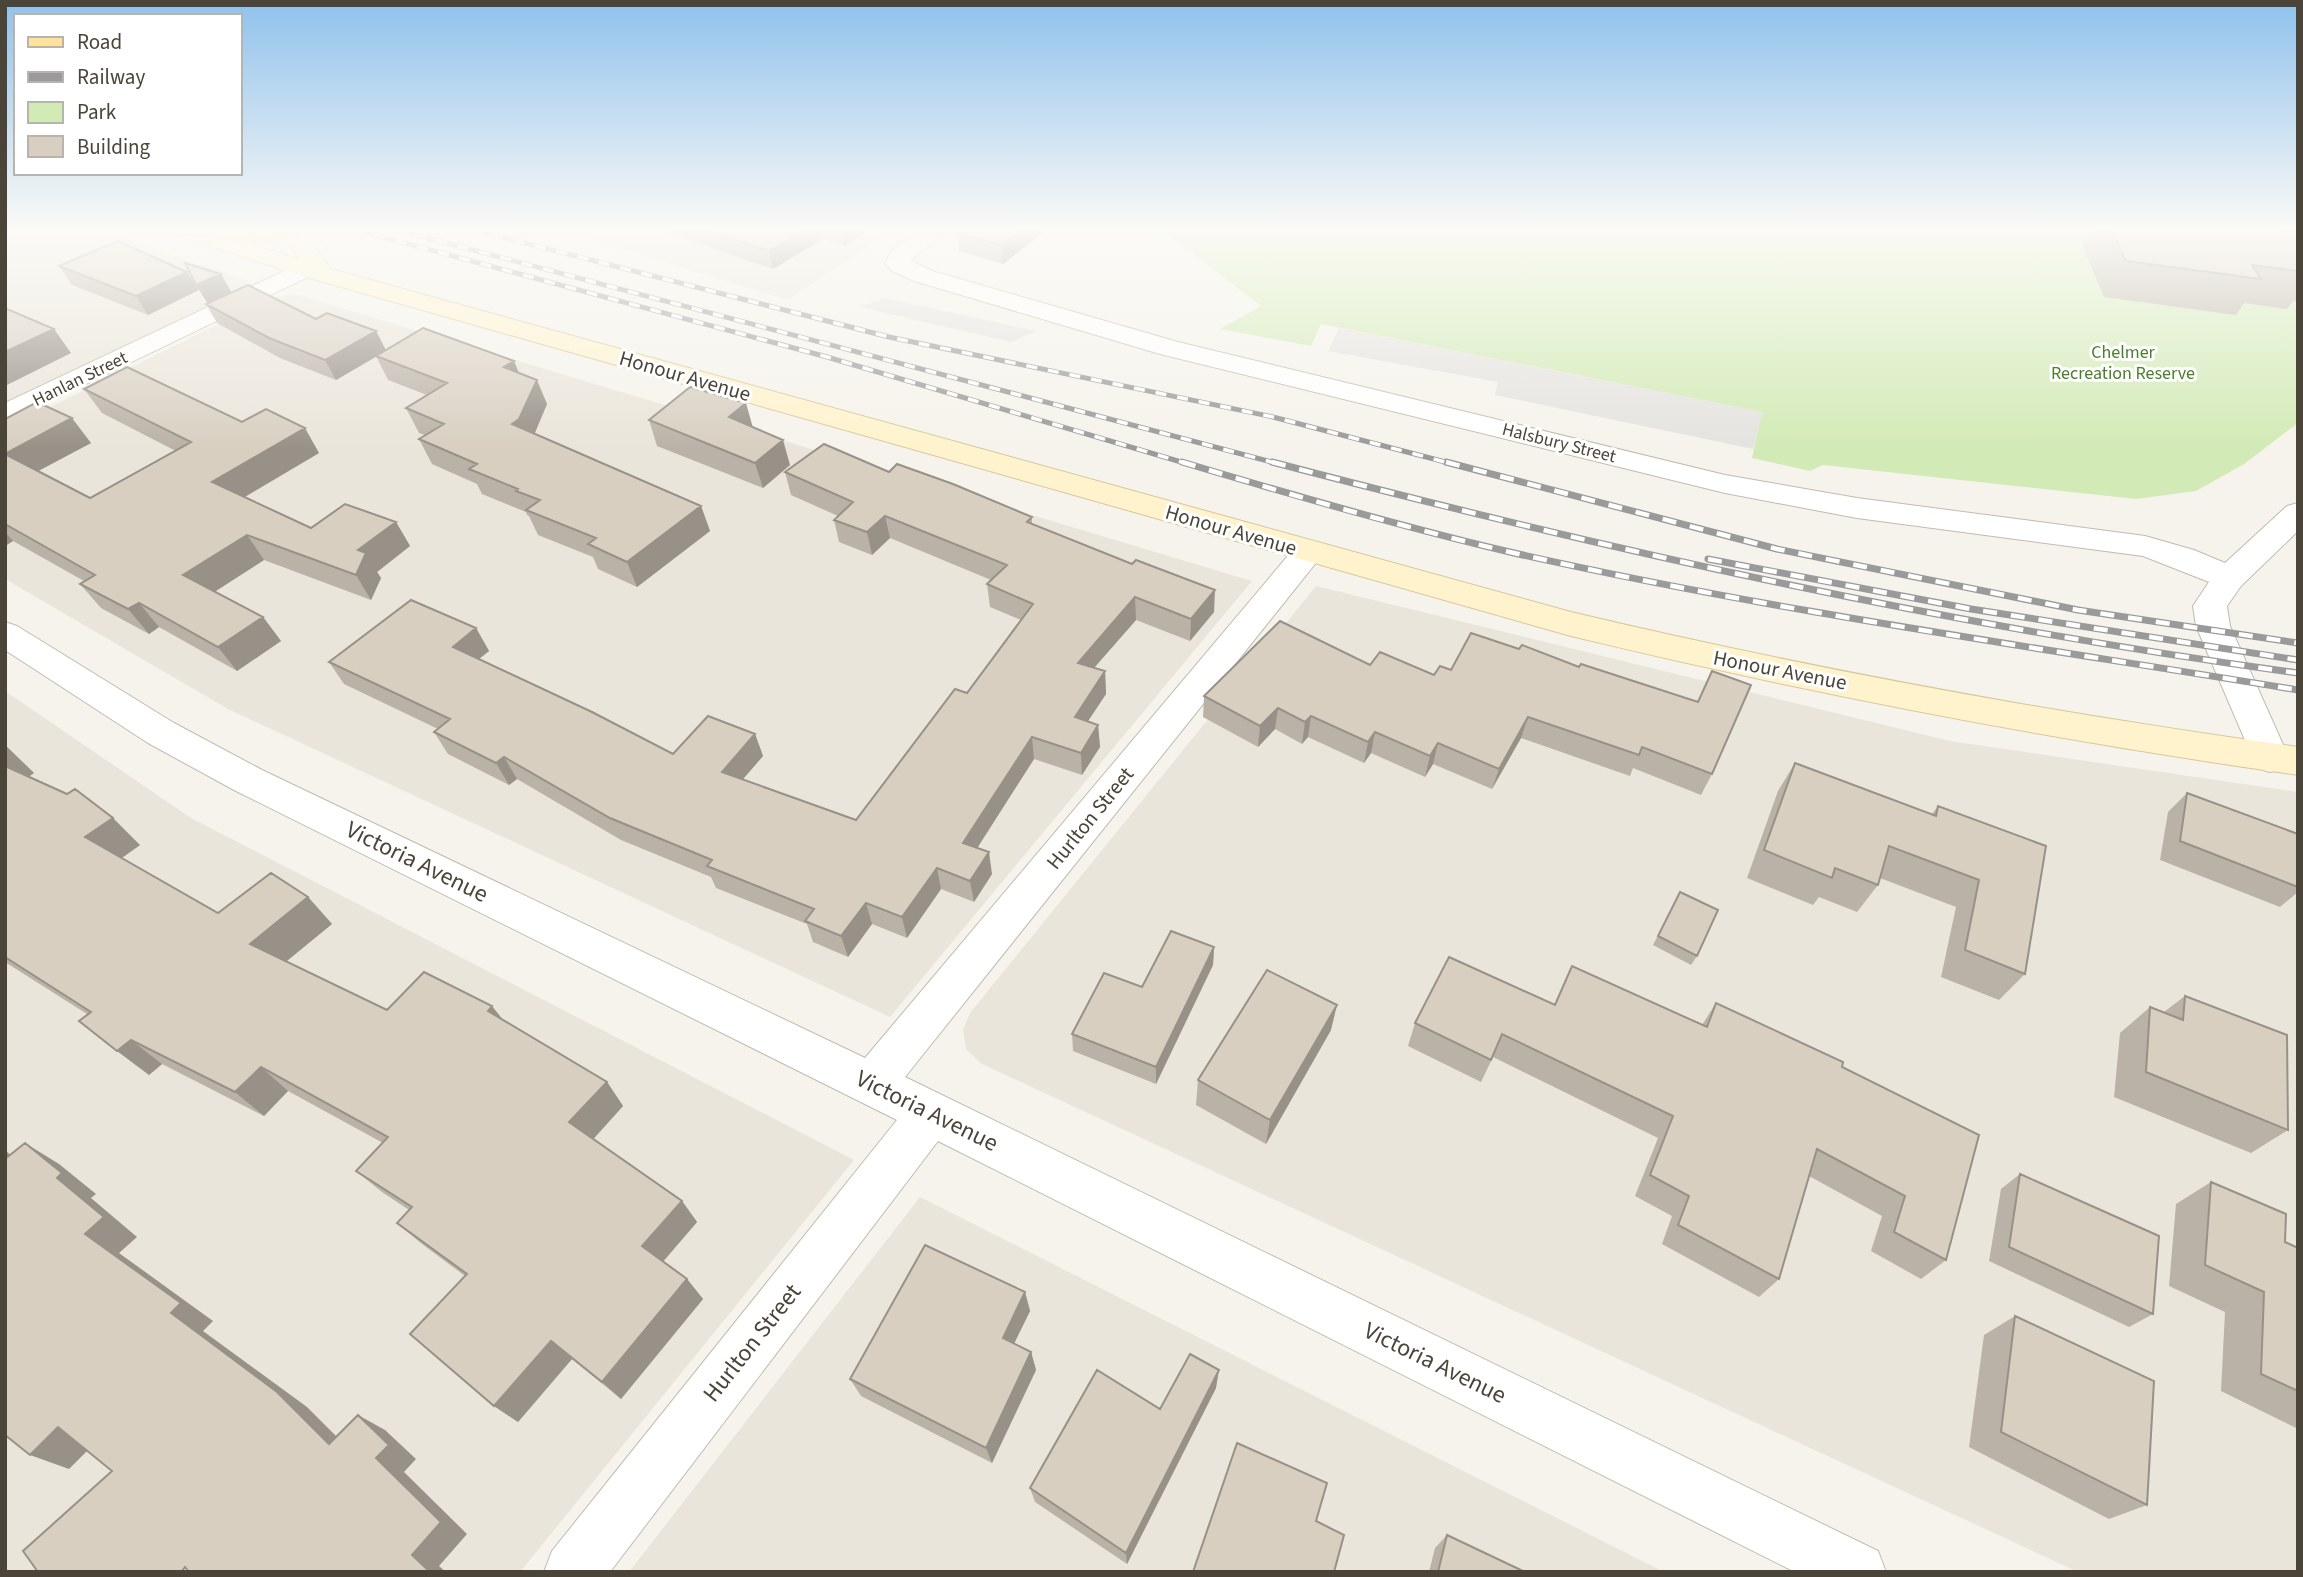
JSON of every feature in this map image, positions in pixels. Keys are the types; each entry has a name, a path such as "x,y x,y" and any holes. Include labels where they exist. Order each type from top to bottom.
{"main road":[{"name":"Honour Avenue","path":"423,303 1308,552 1661,646 2134,738 2284,760"}],"street":[{"name":"Hanlan Street","path":"5,414 247,303"},
{"name":"Halsbury Street","path":"1014,303 1170,348 1702,478 1857,508 2145,546 2182,557 2229,578"},
{"path":"2284,760 2210,616 2214,597 2229,578 2298,513"},
{"name":"Hurlton Street","path":"872,1084 1308,552"},
{"name":"Victoria Avenue","path":"5,634 161,733 248,780 872,1084 1857,1572"},
{"name":"Hurlton Street","path":"573,1572 931,1114"}],"shaded area":[{"path":"5,303 214,303 5,402"},
{"path":"263,303 323,303 1252,581 890,1017 228,709 5,579 5,429"},
{"path":"872,303 905,303 1036,331 1011,342 860,307"},
{"path":"1339,328 1763,412 1753,449 1495,395 1498,382 1328,351"},
{"path":"1316,586 1950,741 2298,792 2298,1572 2078,1572 982,1064 966,1049 963,1030 970,1013"},
{"path":"5,691 191,818 854,1160 520,1572 5,1572"},
{"path":"920,1197 1664,1572 629,1572"}],"green space":[{"name":"Chelmer Recreation Reserve","path":"1257,303 2298,303 2298,423 2244,464 2196,491 2136,499 1823,465 1810,471 1752,458 1762,412 1321,324 1311,346 1220,329 1261,306"}],"building":[{"path":"283,303 316,319 327,313 376,331 325,360 269,338 206,304"},
{"path":"7,309 54,329 5,352"},
{"path":"423,328 514,361 504,367 537,380 519,419 512,424 701,506 627,562 588,544 596,538 526,510 540,500 469,469 477,464 419,439 444,424 406,408 447,383 376,356"},
{"path":"127,367 242,422 266,409 305,428 212,482 311,528 345,504 396,522 358,550 366,553 356,575 247,535 183,575 263,617 218,647 139,603 128,609 80,584 95,575 5,524 5,454 90,498 191,442 84,389"},
{"path":"690,387 746,403 729,417 783,440 755,463 649,420"},
{"path":"37,402 72,418 5,454 5,419"},
{"path":"824,444 889,472 897,464 953,484 1032,517 1027,522 1132,564 1136,560 1215,590 1191,619 1135,597 1078,663 1105,671 1075,717 1098,725 1081,753 1032,737 963,843 989,852 970,881 937,868 902,917 866,903 841,936 805,921 814,909 707,866 712,860 610,818 504,757 496,763 434,732 450,719 329,662 411,600 476,628 453,647 592,712 673,754 708,716 755,734 722,772 856,820 955,689 967,693 1033,604 987,584 1007,565 885,516 867,532 834,520 853,502 785,472"},
{"path":"1280,621 1370,665 1380,652 1434,675 1440,666 1451,670 1471,633 1519,649 1522,645 1579,667 1581,664 1698,702 1712,671 1751,685 1712,774 1642,747 1639,755 1528,717 1499,769 1438,743 1430,756 1375,732 1368,742 1311,716 1305,722 1278,708 1260,726 1204,696"},
{"path":"1795,763 1936,816 1938,806 2046,846 2025,974 1965,950 1979,880 1889,846 1878,885 1835,868 1832,878 1764,850"},
{"path":"5,766 67,794 75,789 113,818 85,837 218,913 271,873 308,897 250,944 387,1010 424,972 492,1006 488,1011 607,1082 569,1122 682,1201 642,1246 687,1279 602,1382 551,1341 494,1406 410,1334 467,1274 397,1223 412,1207 356,1171 388,1137 261,1067 235,1092 131,1040 117,1051 79,1021 91,1012 5,957"},
{"path":"2187,793 2298,834 2298,887 2180,841"},
{"path":"1680,892 1718,910 1697,956 1658,936"},
{"path":"1171,931 1214,947 1156,1067 1072,1034 1104,973 1142,987"},
{"path":"1449,957 1555,1005 1572,966 1707,1027 1716,1003 1843,1062 1842,1067 1979,1135 1946,1260 1894,1232 1905,1196 1817,1149 1779,1279 1678,1225 1689,1196 1650,1175 1673,1116 1502,1034 1491,1060 1415,1023"},
{"path":"1267,970 1337,1005 1270,1120 1198,1080"},
{"path":"2185,996 2287,1035 2288,1130 2146,1072 2150,1007 2183,1020"},
{"path":"25,1143 62,1173 57,1178 104,1217 85,1234 181,1303 171,1313 277,1392 329,1444 358,1415 389,1445 376,1458 441,1522 412,1555 430,1572 189,1572 185,1567 181,1572 38,1572 23,1551 112,1471 58,1427 30,1455 5,1435 5,1159"},
{"path":"2020,1174 2159,1236 2153,1314 2009,1247"},
{"path":"2211,1182 2286,1214 2285,1242 2298,1248 2298,1391 2261,1374 2264,1292 2205,1265"},
{"path":"925,1245 1025,1292 1003,1338 1031,1352 986,1448 850,1379"},
{"path":"2015,1316 2154,1381 2147,1505 2001,1432"},
{"path":"1190,1354 1219,1370 1126,1553 1030,1488 1097,1370 1160,1409"},
{"path":"1237,1443 1327,1483 1316,1521 1344,1535 1334,1572 1193,1572"},
{"path":"1447,1535 1525,1572 1438,1572"}],"railway":[{"path":"626,303 827,357 1188,464"},
{"path":"671,303 1279,464"},
{"path":"756,303 889,337 1273,417 1453,464"},
{"path":"1182,462 1430,532 1611,574 1904,627 2298,690"},
{"path":"1272,462 1527,526 1782,583 2039,633 2298,673"},
{"path":"1446,462 1777,549 2078,610 2298,643"},
{"path":"1708,559 1971,609 2298,660"}]}
